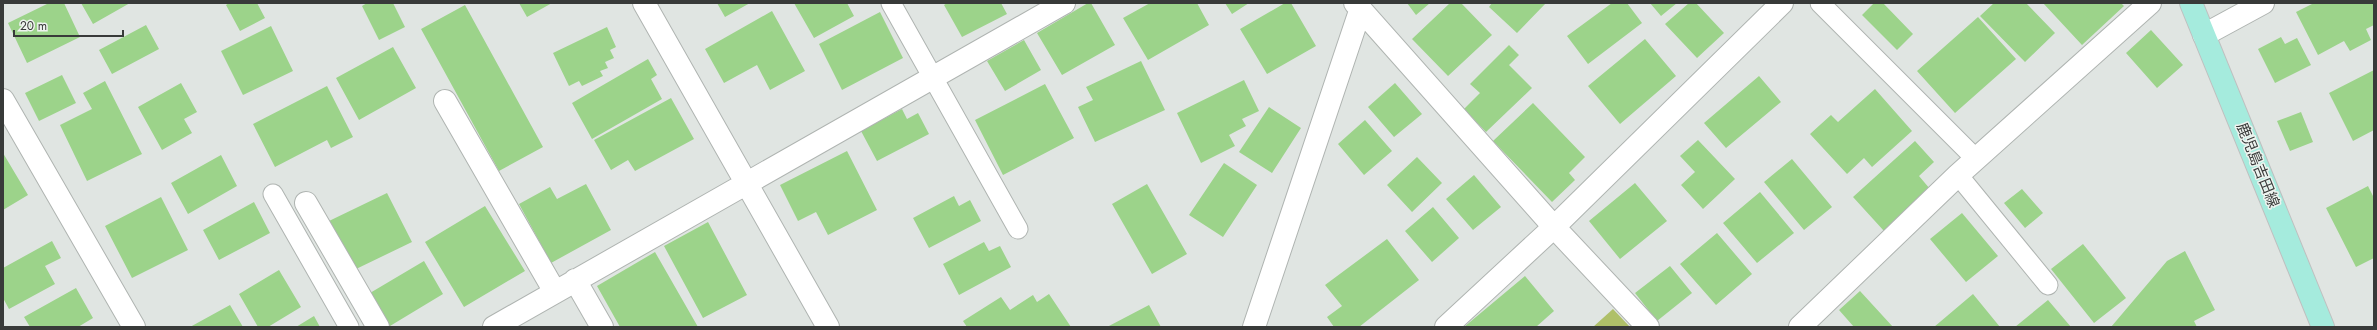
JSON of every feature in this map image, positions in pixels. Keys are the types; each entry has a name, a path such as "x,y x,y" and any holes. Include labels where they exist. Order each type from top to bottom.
{"main road":[{"name":"鹿児島吉田線","path":"2191,3 2324,327"}],"street":[{"path":"644,3 828,327"},
{"path":"494,327 1064,3"},
{"path":"1446,327 1554,227 1782,3"},
{"path":"1800,327 1958,175 2150,3"},
{"path":"2204,35 2263,3"},
{"path":"1357,7 1554,227 1648,327"},
{"path":"1254,327 1357,7"},
{"path":"3,100 127,324"},
{"path":"445,101 555,292"},
{"path":"306,203 378,327"},
{"path":"575,280 602,327"}],"lane":[{"path":"891,3 1018,229"},
{"path":"1820,3 1976,159"},
{"path":"1958,175 2048,285"},
{"path":"273,194 350,327"}],"green space":[{"path":"1613,309 1630,327 1593,327"}],"building":[{"path":"49,3 64,3 80,37 27,63 8,23"},
{"path":"81,3 130,3 93,24"},
{"path":"229,3 257,3 265,18 240,31 226,5"},
{"path":"367,3 393,3 405,27 379,40 362,6"},
{"path":"519,3 552,3 527,17"},
{"path":"717,3 750,3 725,17"},
{"path":"794,3 847,3 854,16 814,38"},
{"path":"947,3 1001,3 1007,14 962,37 944,5"},
{"path":"1088,3 1091,3 1115,45 1062,75 1037,33"},
{"path":"1150,3 1197,3 1209,25 1148,60 1123,18"},
{"path":"1225,3 1249,3 1232,14"},
{"path":"1285,3 1291,3 1316,46 1267,74 1240,29"},
{"path":"1407,3 1430,3 1416,15"},
{"path":"1450,3 1461,3 1492,35 1448,76 1412,39"},
{"path":"1492,3 1546,3 1517,33 1489,7"},
{"path":"1612,3 1627,3 1642,23 1588,64 1567,36"},
{"path":"1650,3 1677,3 1661,16"},
{"path":"1689,3 1696,3 1724,33 1697,58 1665,24"},
{"path":"1874,3 1883,3 1913,34 1897,50 1862,15"},
{"path":"1994,3 2026,3 2055,33 2025,62 1980,16"},
{"path":"2043,3 2121,3 2124,6 2082,45"},
{"path":"2314,3 2373,3 2374,25 2366,29 2371,40 2350,51 2344,41 2318,55 2296,12"},
{"path":"465,5 543,147 499,171 421,29"},
{"path":"772,11 805,71 770,90 757,65 724,83 705,49"},
{"path":"880,12 903,58 842,90 819,44"},
{"path":"1978,17 2016,59 1955,113 1917,71"},
{"path":"146,25 159,49 112,74 99,50"},
{"path":"271,26 293,71 243,95 221,51"},
{"path":"607,27 616,47 610,50 614,58 605,62 608,68 600,71 603,76 582,86 579,81 569,86 553,53"},
{"path":"2151,30 2183,65 2157,88 2126,53"},
{"path":"2281,37 2285,44 2297,38 2311,65 2275,83 2258,49"},
{"path":"1645,39 1676,76 1620,124 1588,86"},
{"path":"1024,40 1041,70 1005,91 987,61"},
{"path":"1509,45 1519,55 1509,65 1532,88 1486,132 1464,109 1480,93 1470,84"},
{"path":"393,47 416,88 359,120 336,78"},
{"path":"648,59 657,75 651,79 662,99 592,139 572,103"},
{"path":"1141,61 1165,110 1095,142 1078,107 1093,100 1086,87"},
{"path":"2374,70 2374,130 2353,141 2329,93"},
{"path":"62,75 76,103 39,121 25,93"},
{"path":"1759,76 1781,102 1726,148 1704,123"},
{"path":"1244,80 1259,111 1242,119 1246,126 1229,135 1235,146 1201,163 1177,113"},
{"path":"105,81 142,154 87,181 60,125 92,109 83,93"},
{"path":"181,83 197,112 184,119 192,133 162,150 138,107"},
{"path":"1395,83 1422,114 1394,137 1368,107"},
{"path":"1045,84 1074,138 1003,175 975,120"},
{"path":"327,86 353,137 331,148 327,140 275,167 253,124"},
{"path":"1875,89 1912,131 1872,167 1864,158 1847,174 1810,134 1831,115 1838,122"},
{"path":"671,98 694,139 635,171 628,160 611,170 594,140"},
{"path":"1533,103 1585,157 1569,173 1575,180 1552,202 1493,141"},
{"path":"1269,107 1301,128 1272,173 1239,152"},
{"path":"902,109 907,119 918,113 929,134 877,161 861,131"},
{"path":"2301,112 2313,142 2290,151 2277,121"},
{"path":"1365,120 1392,151 1364,175 1338,144"},
{"path":"1698,140 1735,179 1703,209 1681,185 1695,172 1680,156"},
{"path":"1915,141 1934,162 1919,176 1930,189 1884,231 1853,197"},
{"path":"847,151 877,210 828,235 816,212 798,221 780,185"},
{"path":"3,153 28,195 3,210"},
{"path":"221,155 237,186 188,214 171,183"},
{"path":"1417,157 1442,183 1412,212 1387,185"},
{"path":"1792,159 1832,207 1804,230 1764,182"},
{"path":"1224,163 1257,185 1223,237 1189,215"},
{"path":"1474,175 1501,207 1473,230 1446,199"},
{"path":"1635,183 1667,221 1620,259 1589,221"},
{"path":"586,184 611,230 551,263 519,204 550,187 557,199"},
{"path":"1147,184 1187,254 1152,274 1112,204"},
{"path":"2368,186 2374,198 2374,258 2356,267 2326,208"},
{"path":"2022,189 2043,213 2025,228 2004,203"},
{"path":"1760,192 1794,233 1757,263 1723,223"},
{"path":"387,193 412,242 354,270 329,221"},
{"path":"954,196 959,206 970,200 981,221 929,248 913,218"},
{"path":"161,197 188,250 132,278 105,226"},
{"path":"254,202 270,233 219,260 203,230"},
{"path":"485,206 525,271 464,307 425,242"},
{"path":"1433,207 1459,238 1432,262 1405,231"},
{"path":"1962,213 1998,256 1966,282 1930,239"},
{"path":"708,222 747,295 703,318 664,246"},
{"path":"1717,233 1752,274 1716,305 1680,264"},
{"path":"1387,239 1419,280 1359,327 1334,327 1327,317 1342,306 1325,285"},
{"path":"52,241 61,258 45,266 55,284 9,309 3,298 3,268"},
{"path":"984,242 989,251 1000,246 1011,267 959,295 943,264"},
{"path":"2083,244 2126,298 2094,323 2051,269"},
{"path":"2185,251 2215,310 2194,321 2197,327 2111,327 2167,261"},
{"path":"655,252 698,327 620,327 597,286"},
{"path":"424,261 443,294 390,326 370,293"},
{"path":"1670,266 1692,293 1657,321 1635,293"},
{"path":"279,270 301,307 268,327 258,327 239,294"},
{"path":"1525,276 1554,311 1536,327 1464,327"},
{"path":"76,288 93,318 78,327 30,327 24,317"},
{"path":"1860,291 1893,327 1854,327 1839,310"},
{"path":"1049,294 1071,327 967,327 963,321 1001,297 1010,310 1033,295 1037,302"},
{"path":"1973,294 2000,327 1934,327"},
{"path":"2048,300 2071,327 2015,327"},
{"path":"230,305 243,327 190,327"},
{"path":"1149,305 1161,327 1107,327"},
{"path":"314,316 320,327 296,327"}]}
